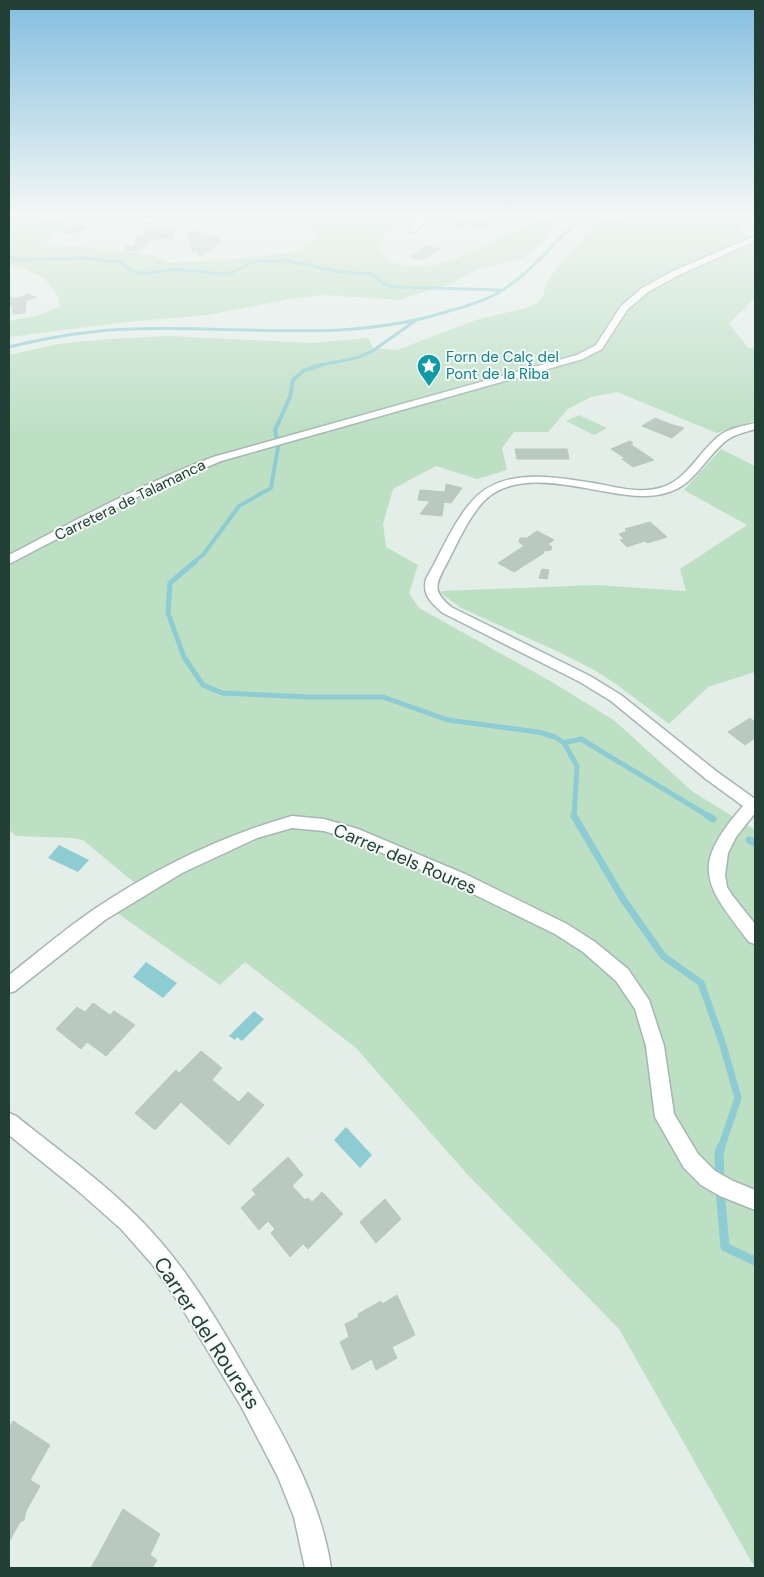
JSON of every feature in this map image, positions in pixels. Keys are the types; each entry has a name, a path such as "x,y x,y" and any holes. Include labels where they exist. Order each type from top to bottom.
{"street":[{"name":"Carretera de Talamanca","path":"9,560 173,477 209,462 580,357 599,347 624,308 649,288"},
{"path":"755,426 725,436 671,488 658,492 639,494 550,480 527,480 499,486 481,497 473,508 432,579 429,588 432,598 447,610 585,679 616,698 711,775 754,806 728,836 720,849 716,863 720,887 755,937"},
{"name":"Carrer dels Roures","path":"9,985 99,916 176,868 253,833 292,822 324,825 352,833 459,879 561,929 590,947 622,975 642,1006 652,1038 665,1117 690,1161 708,1178 727,1190 751,1199"},
{"name":"Carrer del Rourets","path":"9,1123 84,1181 128,1222 164,1261 226,1357 298,1489 315,1540 318,1568"}],"green space":[{"path":"52,288 438,288 399,300 324,295 291,299 207,315 128,322 9,337 9,321 39,315 60,306"},
{"path":"545,288 755,288 755,298 729,323 748,348 755,348 755,420 717,433 617,392 591,397 568,409 548,432 514,432 502,448 507,470 477,479 436,466 393,489 383,524 386,547 418,565 409,593 419,608 552,682 615,721 693,792 755,830 755,1568 619,1329 467,1174 356,1048 245,962 220,985 117,913 136,884 83,840 16,836 9,830 9,355 58,344 168,336 311,343 368,338 373,348 397,350 479,319 526,308 537,303 543,296"},
{"path":"579,415 607,428 594,435 566,421"},
{"path":"721,449 755,466 755,672 708,687 669,724 594,670 559,652 461,608 442,594 441,591 595,585 686,591 680,569 747,525 684,490"}],"water":[{"path":"59,845 89,860 78,872 48,858"},
{"path":"146,962 177,983 163,998 133,977"},
{"path":"254,1011 264,1019 242,1041 237,1037 235,1040 229,1036"},
{"path":"346,1127 372,1155 360,1168 334,1140"}],"building":[{"path":"28,294 36,297 26,301 25,313 12,314 13,307 9,306 9,298 18,298"},
{"path":"655,418 684,428 672,438 642,426"},
{"path":"630,441 633,443 630,444 654,460 633,467 622,459 625,458 611,449"},
{"path":"515,449 567,449 569,459 517,459"},
{"path":"446,484 462,488 451,503 444,502 442,516 420,514 430,501 418,500 420,490 445,492"},
{"path":"650,522 667,537 627,547 620,540 624,539 619,534 627,531 625,529"},
{"path":"537,531 554,540 548,544 552,547 551,550 542,552 544,553 514,572 498,563 524,546 519,542 520,538 527,538"},
{"path":"542,569 549,570 547,579 539,578"},
{"path":"750,718 755,722 755,738 745,745 728,732"},
{"path":"93,1003 110,1015 106,1019 122,1030 101,1052 87,1042 81,1049 56,1029 77,1007 85,1012"},
{"path":"114,1011 135,1025 106,1056 101,1052 122,1030 106,1019"},
{"path":"201,1051 222,1068 212,1080 239,1102 248,1092 264,1105 229,1145 181,1102 155,1130 135,1113 176,1070 179,1073"},
{"path":"288,1157 303,1175 292,1186 305,1200 308,1198 312,1202 322,1192 343,1214 308,1249 303,1244 290,1257 271,1233 275,1229 268,1221 259,1230 241,1208 256,1194 252,1190"},
{"path":"385,1199 401,1219 376,1243 360,1222"},
{"path":"397,1295 415,1335 392,1347 397,1358 376,1370 372,1359 352,1370 340,1342 349,1337 345,1324 359,1317 358,1314 381,1301 382,1304"},
{"path":"13,1421 50,1445 30,1480 40,1486 26,1511 24,1520 20,1522 9,1542 9,1429"},
{"path":"123,1509 160,1534 150,1555 157,1560 152,1568 91,1568"}],"waterway":[{"path":"418,288 500,290"},
{"path":"9,347 70,335 117,330 173,328 290,331 368,328 407,322 446,312 484,300 506,288"},
{"path":"315,366 356,358 371,352 415,321"},
{"path":"194,562 203,555 239,506 271,488 278,447 275,430 290,397 293,380 303,371 321,365"},
{"path":"196,561 170,583 168,613 184,657 203,685 222,693 308,697 383,697 448,720 538,732 555,737 564,743"},
{"path":"564,743 581,739 710,817"},
{"path":"564,743 577,766 574,816"},
{"path":"574,816 623,899 663,956 701,983 723,1045 738,1098 721,1148"},
{"path":"708,816 713,819"},
{"path":"749,840 755,843"},
{"path":"720,1181 719,1154 721,1147"},
{"path":"720,1190 725,1247 755,1261"}],"place":[{"name":"Forn de Calç del Pont de la Riba","path":"429,387"}]}
